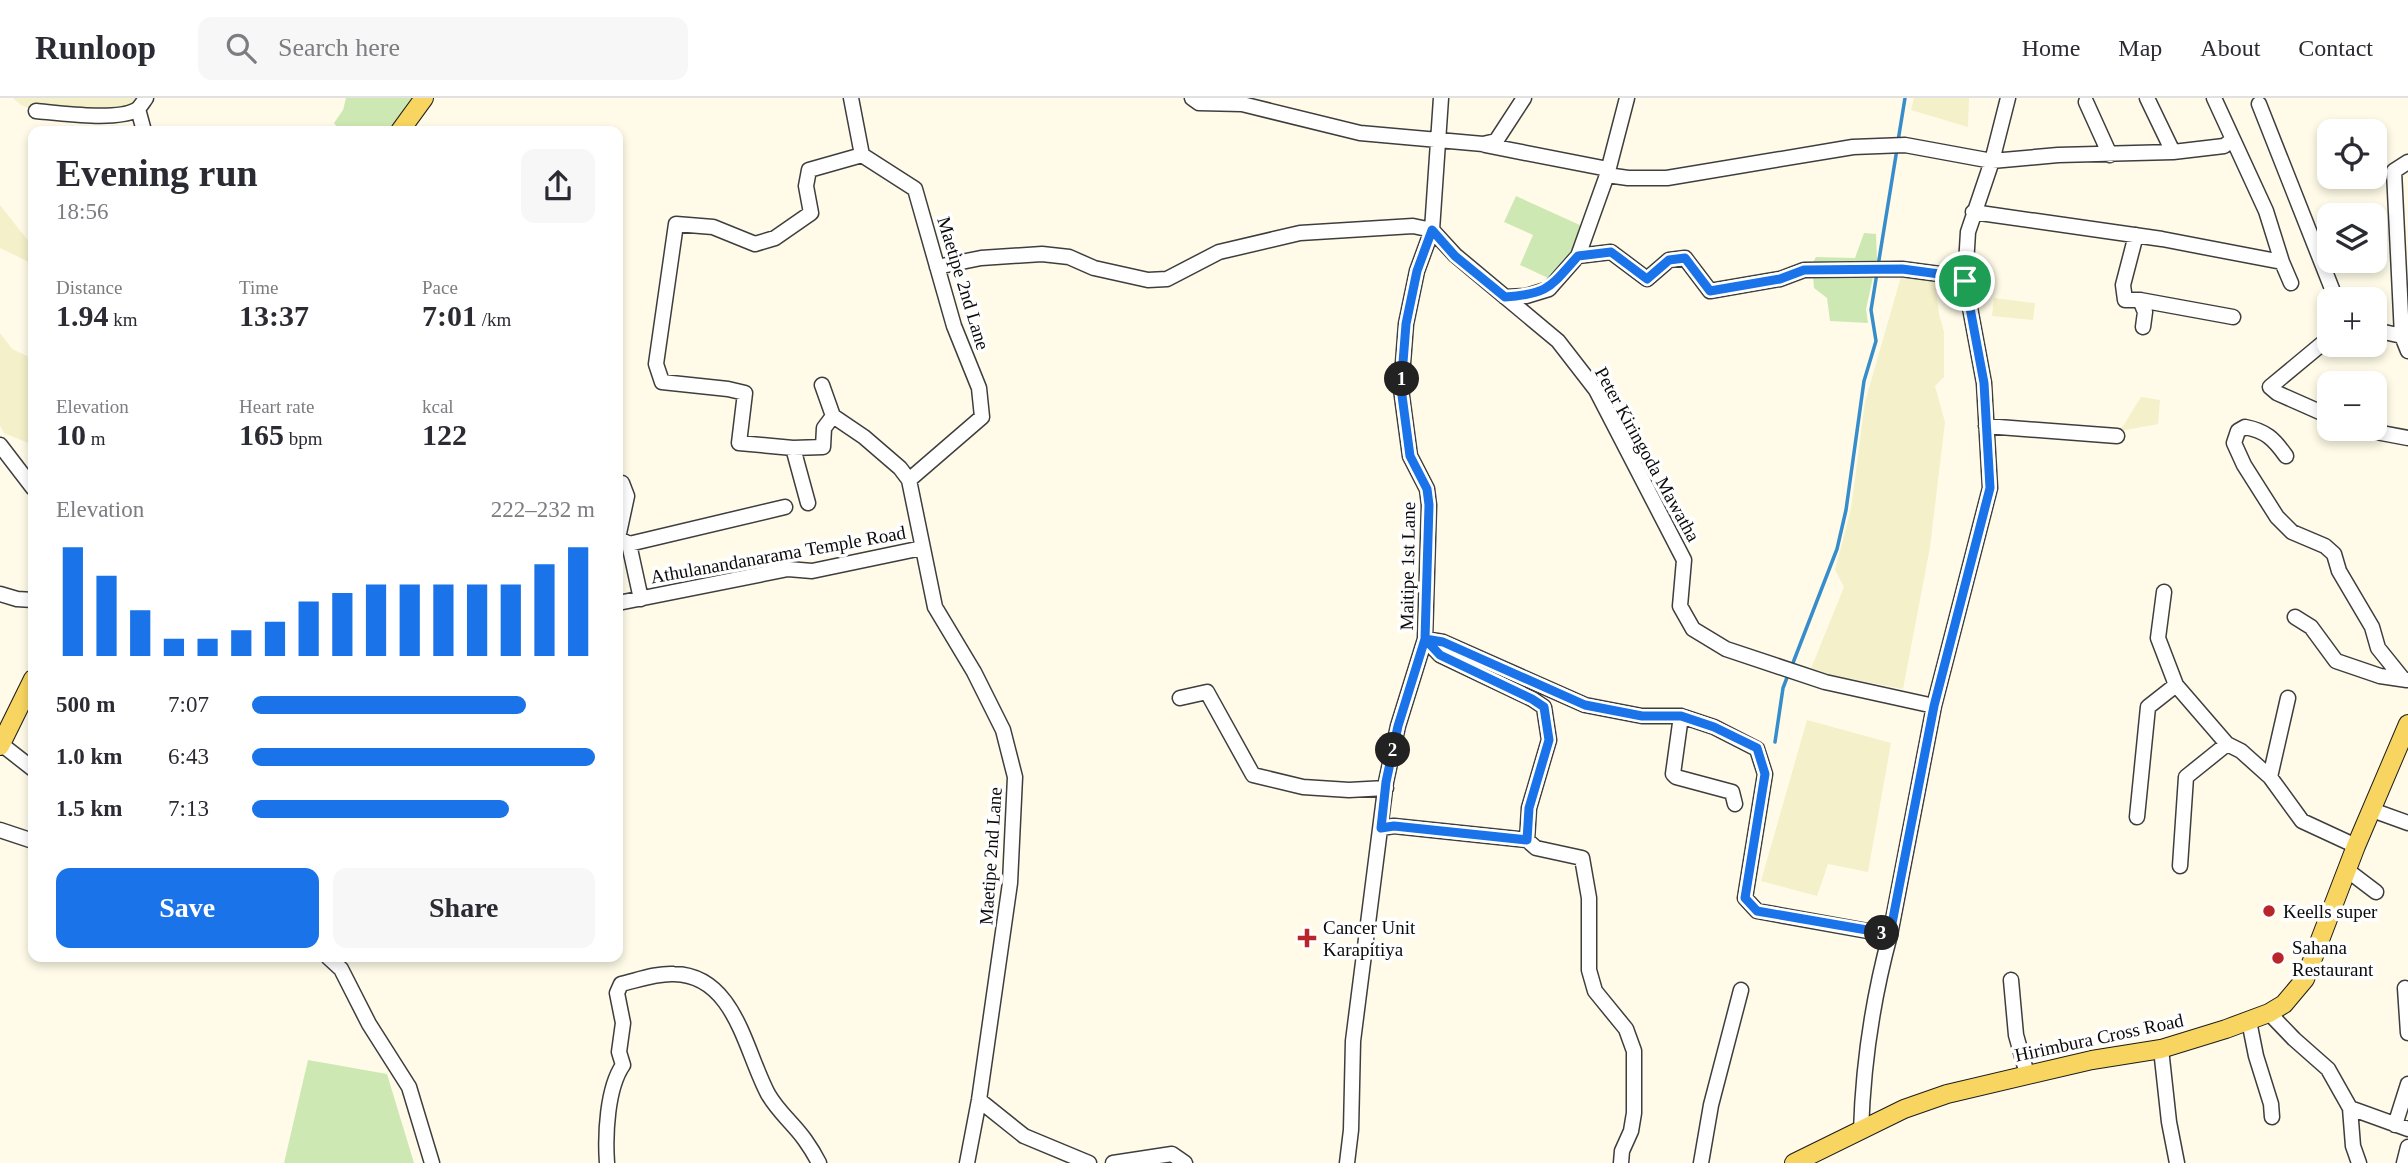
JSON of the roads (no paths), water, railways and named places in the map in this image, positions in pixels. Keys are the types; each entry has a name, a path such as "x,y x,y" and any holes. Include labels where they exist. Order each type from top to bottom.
{"main road":[{"path":"404,126 424,98"},
{"path":"1,745 28,689"},
{"name":"Hirimbura Cross Road","path":"1794,1163 1904,1109 1947,1094 2092,1060 2161,1049 2249,1021 2284,1004 2305,979 2356,846 2403,748 2408,724"}],"street":[{"path":"833,416 824,428 823,447 739,443 745,393 662,382 656,364 676,224 713,227 755,244 775,238 811,213 806,186 809,170 862,155 850,98"},
{"path":"1192,98 1199,103 1242,104 1360,132 1483,144 1628,178 1667,178 1853,147 1905,145 1992,161 2059,155 2173,152 2224,146 2232,140"},
{"name":"Maitipe 1st Lane","path":"1347,1163 1351,1129 1353,1041 1386,788 1398,726 1425,639 1429,505 1427,489 1410,456 1401,388 1409,311 1417,271 1432,230 1441,98"},
{"path":"1483,144 1496,141 1524,98"},
{"path":"1505,297 1526,296 1549,289 1578,256 1608,172 1627,98"},
{"path":"1861,1131 1862,1089 1882,964 1934,706 1990,488 1984,383 1965,281 1968,232 1992,161 2008,98"},
{"path":"2147,98 2173,152"},
{"path":"2214,98 2266,211 2291,283"},
{"path":"2086,102 2110,155"},
{"path":"36,111 127,114 142,104 144,126"},
{"path":"2259,104 2331,287"},
{"name":"Maetipe 2nd Lane","path":"862,155 915,189 954,326 979,388 982,417 909,480 935,607 974,672 1003,730 1015,777 1010,883 979,1100 967,1163"},
{"path":"2408,162 2394,171 2402,336 2408,351"},
{"path":"1973,212 2136,235 2282,262"},
{"path":"937,267 981,258 1042,254 1069,257 1094,268 1148,280 1167,279 1219,252 1300,233 1413,226 1432,230"},
{"name":"Peter Kiringoda Mawatha","path":"1432,230 1455,256 1558,341 1596,390 1684,560 1680,606 1693,629 1726,649 1825,682 1934,706"},
{"path":"2136,235 2123,285 2124,300 2140,300 2233,317"},
{"path":"1578,256 1611,252 1647,279 1669,260 1685,258 1710,291 1780,279 1804,270 1902,269 1947,275 1965,281"},
{"path":"2140,300 2145,312 2143,327"},
{"path":"2387,333 2402,336"},
{"path":"2317,348 2270,387 2277,393 2317,411"},
{"path":"822,385 833,416 864,437 900,468 909,480"},
{"path":"1986,426 2117,436"},
{"path":"2286,456 2272,436 2260,429 2245,427 2238,431 2234,443 2244,465 2277,517 2292,532 2325,546 2334,554 2339,571 2372,627 2378,648 2406,680"},
{"path":"2387,434 2408,438"},
{"path":"0,445 28,481"},
{"path":"793,447 808,503"},
{"path":"623,485 628,496 623,517"},
{"name":"Athulanandanarama Temple Road","path":"641,598 629,544 785,507"},
{"path":"623,541 629,544"},
{"path":"845,559 922,546"},
{"name":"Athulanandanarama Temple Road","path":"623,602 788,569 812,571 922,546"},
{"path":"2164,592 2158,638 2176,685 2227,744 2241,751 2270,777 2302,821 2356,846"},
{"path":"0,594 28,600"},
{"path":"2295,617 2311,627 2336,661 2380,676 2406,680"},
{"path":"1425,639 1443,642 1585,705 1642,716 1681,716 1714,727 1757,748 1765,774 1745,898 1757,911 1890,934"},
{"path":"1425,639 1440,655 1544,707 1549,740 1529,808 1527,840"},
{"path":"2137,817 2148,707 2176,685"},
{"path":"1180,698 1207,692 1253,775 1303,787 1349,790 1386,788"},
{"path":"2270,777 2288,698"},
{"path":"1681,716 1673,774 1732,792 1735,804"},
{"path":"2180,866 2186,776 2227,744"},
{"path":"1,745 28,765"},
{"path":"2372,810 2408,823"},
{"path":"1381,828 1394,826 1527,840 1536,848 1582,858 1589,898 1589,970 1595,991 1626,1029 1634,1051 1634,1113 1621,1163"},
{"path":"0,830 28,839"},
{"path":"2347,870 2376,892"},
{"path":"333,962 341,969 369,1024 409,1087 432,1163"},
{"path":"607,1163 605,1140 615,1076 623,1065 619,1052 623,1023 617,993 621,984 672,973 692,975 709,983 722,998 749,1045 767,1092 785,1119 804,1138 819,1163"},
{"path":"2011,980 2016,1035 2027,1074"},
{"path":"2404,988 2408,1033"},
{"path":"1701,1163 1711,1105 1741,989"},
{"path":"2269,1013 2294,1040 2328,1069 2350,1108 2353,1146 2358,1163"},
{"path":"2249,1021 2272,1117"},
{"path":"2161,1049 2169,1122 2178,1163"},
{"path":"2350,1108 2402,1127 2408,1084"},
{"path":"979,1100 1024,1136 1089,1163"},
{"path":"2404,1163 2408,1147"},
{"path":"1113,1163 1172,1154 1185,1163"}],"waterway":[{"path":"1898,141 1905,98"},
{"path":"1878,266 1897,149"},
{"path":"1791,668 1837,549 1846,510 1864,381 1876,341 1871,310 1877,273"},
{"path":"1775,742 1783,688 1788,675"}],"place":[{"name":"Keells super","path":"2269,911"},
{"name":"Cancer Unit Karapitiya","path":"1307,938"},
{"name":"Sahana Restaurant","path":"2278,958"}]}
